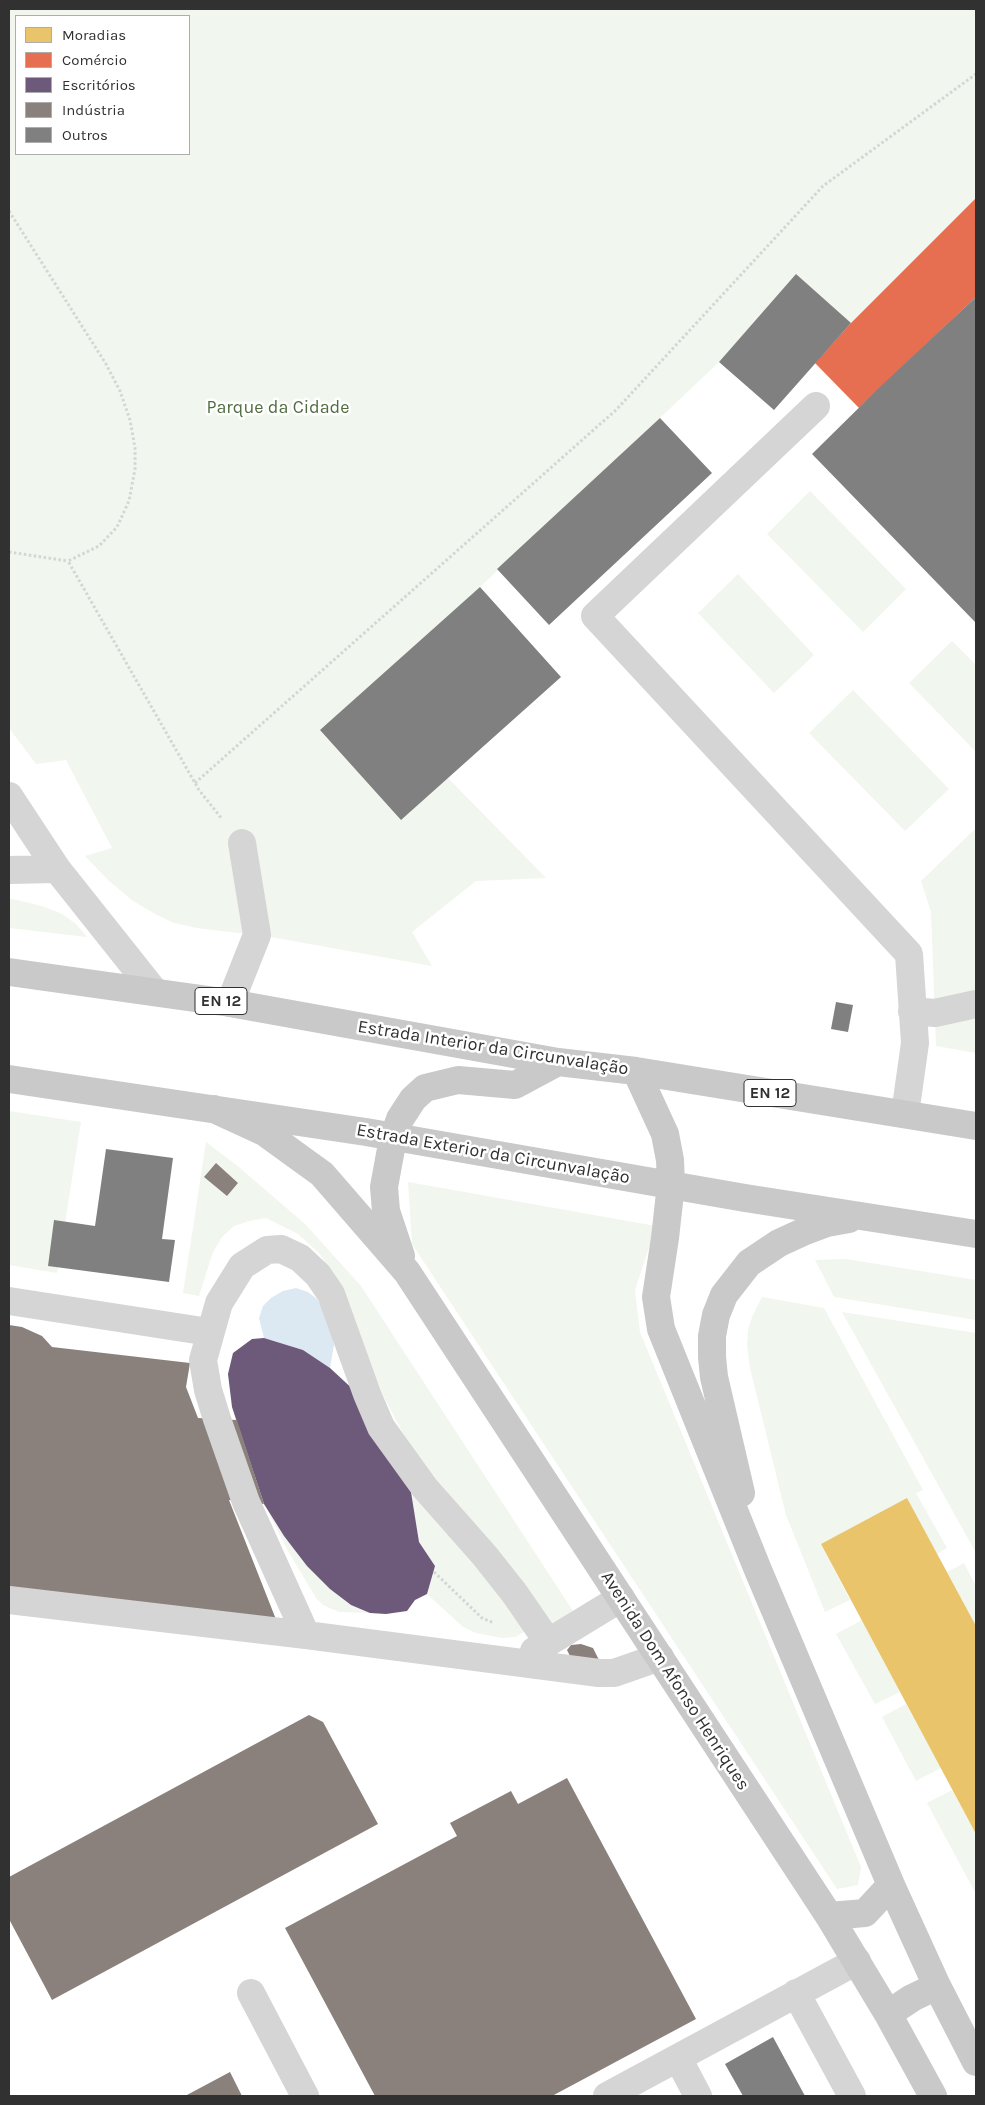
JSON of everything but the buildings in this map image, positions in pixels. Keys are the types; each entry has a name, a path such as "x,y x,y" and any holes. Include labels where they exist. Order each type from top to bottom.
{"main road":[{"name":"Estrada Interior da Circunvalação","path":"9,972 230,1003 558,1062 636,1072 976,1126"},
{"path":"407,1272 393,1237 386,1211 384,1186 393,1138 400,1119 413,1099 425,1088 458,1080 515,1085 558,1062"},
{"path":"636,1072 665,1134 671,1184 656,1297 661,1329 758,1570 891,1885 976,2062"},
{"name":"Estrada Exterior da Circunvalação","path":"9,1079 214,1109 976,1234"},
{"path":"214,1109 264,1132 322,1174 407,1272"},
{"path":"758,1570 714,1377 712,1336 716,1315 724,1295 738,1276 749,1263 762,1254 779,1243 827,1223 863,1216"},
{"name":"Avenida Dom Afonso Henriques","path":"407,1272 829,1916 888,2014 933,2096"},
{"path":"829,1916 865,1913 891,1885"},
{"path":"888,2014 912,1998 938,1986"}],"street":[{"path":"816,406 595,616 909,954 915,1043 905,1114"},
{"path":"9,796 20,830 57,869 154,992"},
{"path":"230,1003 257,935 242,843"},
{"path":"9,870 57,869"},
{"path":"912,1011 935,1013 976,1004"},
{"path":"306,1635 246,1502 208,1390 203,1360 209,1332 219,1303 242,1266 266,1250 282,1249 300,1258 318,1275 331,1294 364,1386 382,1427 425,1488 485,1556 530,1614 548,1642"},
{"path":"9,1301 209,1332"},
{"path":"515,1663 621,1598"},
{"path":"9,1600 607,1673 614,1673 660,1657"},
{"path":"607,2096 857,1961"},
{"path":"251,1992 305,2096"},
{"path":"796,1994 852,2096"},
{"path":"678,2058 698,2096"}],"path":[{"path":"195,783 616,410 823,186 976,74"},
{"path":"9,211 106,364 120,391 130,420 135,448 136,469 129,501 117,527 99,546 68,561 9,552"},
{"path":"68,561 195,783 242,843"},
{"path":"434,1572 482,1618 492,1623 517,1621 530,1614"}],"green space":[{"name":"Parque da Cidade","path":"9,9 976,9 976,198 851,323 796,274 719,362 480,587 321,730 448,778 546,878 476,881 412,932 432,966 271,937 197,928 174,923 133,901 108,880 85,856 112,848 66,760 36,764 9,728"},
{"path":"810,491 906,589 863,632 767,534"},
{"path":"738,574 814,655 774,693 698,613"},
{"path":"952,641 976,665 976,752 909,683"},
{"path":"853,690 949,789 905,831 809,733"},
{"path":"976,828 976,1053 936,1046 931,912 921,881"},
{"path":"9,898 45,907 62,914 76,924 87,937 9,928"},
{"path":"9,1111 81,1122 57,1273 9,1265"},
{"path":"206,1142 240,1168 305,1224 361,1286 573,1611 554,1624 550,1622 488,1540 437,1480 404,1435 367,1359 355,1320 339,1283 319,1253 298,1234 266,1218 234,1226 222,1237 213,1252 199,1296 183,1293"},
{"path":"408,1182 656,1226 635,1290 640,1332 861,1867 858,1885 837,1889 412,1244"},
{"path":"846,1259 976,1280 976,1320 834,1297 815,1260"},
{"path":"762,1297 824,1308 923,1490 916,1493 947,1548 937,1554 907,1499 821,1544 850,1600 825,1612 786,1515 750,1368 747,1345 748,1329"},
{"path":"842,1312 976,1333 976,1553"},
{"path":"411,1492 461,1545 526,1631 515,1637 502,1638 476,1633 463,1627 427,1594 435,1566 419,1542"},
{"path":"264,1504 307,1566 330,1589 351,1605 370,1613 339,1612 323,1605 316,1598 288,1551"},
{"path":"964,1563 976,1586 976,1626 947,1572"},
{"path":"862,1620 900,1692 875,1704 836,1634"},
{"path":"906,1704 941,1768 916,1781 882,1717"},
{"path":"952,1790 976,1834 976,1894 927,1803"}],"shaded area":[{"path":"296,1288 308,1292 317,1299 326,1313 334,1345 330,1368 303,1350 264,1338 259,1318 263,1306 271,1298 283,1291"}]}
